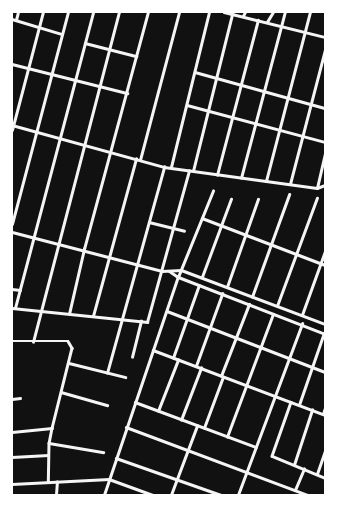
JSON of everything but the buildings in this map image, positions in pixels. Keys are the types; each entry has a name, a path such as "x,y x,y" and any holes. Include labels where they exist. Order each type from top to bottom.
{"street":[{"path":"18,12 14,20 62,34"},
{"path":"12,130 43,12"},
{"path":"12,224 68,12"},
{"path":"93,12 76,81 14,308 147,322 189,170"},
{"path":"33,342 39,311 119,12"},
{"path":"69,314 84,249 148,12"},
{"path":"140,160 179,12"},
{"path":"172,167 209,12"},
{"path":"224,12 325,37"},
{"path":"243,16 245,12"},
{"path":"267,22 272,12"},
{"path":"241,178 285,12"},
{"path":"266,181 278,129 310,12"},
{"path":"193,171 232,14"},
{"path":"217,175 258,20"},
{"path":"85,43 136,56"},
{"path":"290,184 325,50"},
{"path":"12,64 127,93"},
{"path":"195,72 325,108"},
{"path":"187,105 325,142"},
{"path":"13,126 110,151 164,167 317,188 325,185"},
{"path":"317,188 325,152"},
{"path":"93,316 136,159"},
{"path":"107,374 164,167"},
{"path":"104,495 178,277 213,190"},
{"path":"252,297 289,195"},
{"path":"277,306 316,198"},
{"path":"202,277 220,225 231,199"},
{"path":"226,287 258,199"},
{"path":"202,218 325,265"},
{"path":"149,222 184,231"},
{"path":"12,232 84,249 162,271 181,270 325,324"},
{"path":"302,315 325,252"},
{"path":"169,271 178,277 324,333 299,405"},
{"path":"172,358 199,285"},
{"path":"12,289 20,290"},
{"path":"234,299 238,291"},
{"path":"196,366 222,294"},
{"path":"204,428 235,337 249,304"},
{"path":"166,311 325,372"},
{"path":"227,437 273,314"},
{"path":"132,357 141,321"},
{"path":"238,495 302,324"},
{"path":"12,341 68,341 72,348 49,443 48,482"},
{"path":"153,350 324,415 325,408"},
{"path":"158,411 178,360"},
{"path":"69,363 107,374 125,377"},
{"path":"181,420 201,368"},
{"path":"61,392 107,405"},
{"path":"12,399 20,398"},
{"path":"135,402 256,447"},
{"path":"291,402 272,456 325,478"},
{"path":"294,465 312,410"},
{"path":"171,495 197,426"},
{"path":"126,427 308,495"},
{"path":"12,432 52,428"},
{"path":"49,443 103,452"},
{"path":"317,474 325,451"},
{"path":"12,457 48,455"},
{"path":"116,458 221,495"},
{"path":"295,490 304,469"},
{"path":"12,484 109,479 152,495"},
{"path":"56,495 57,482"}]}
